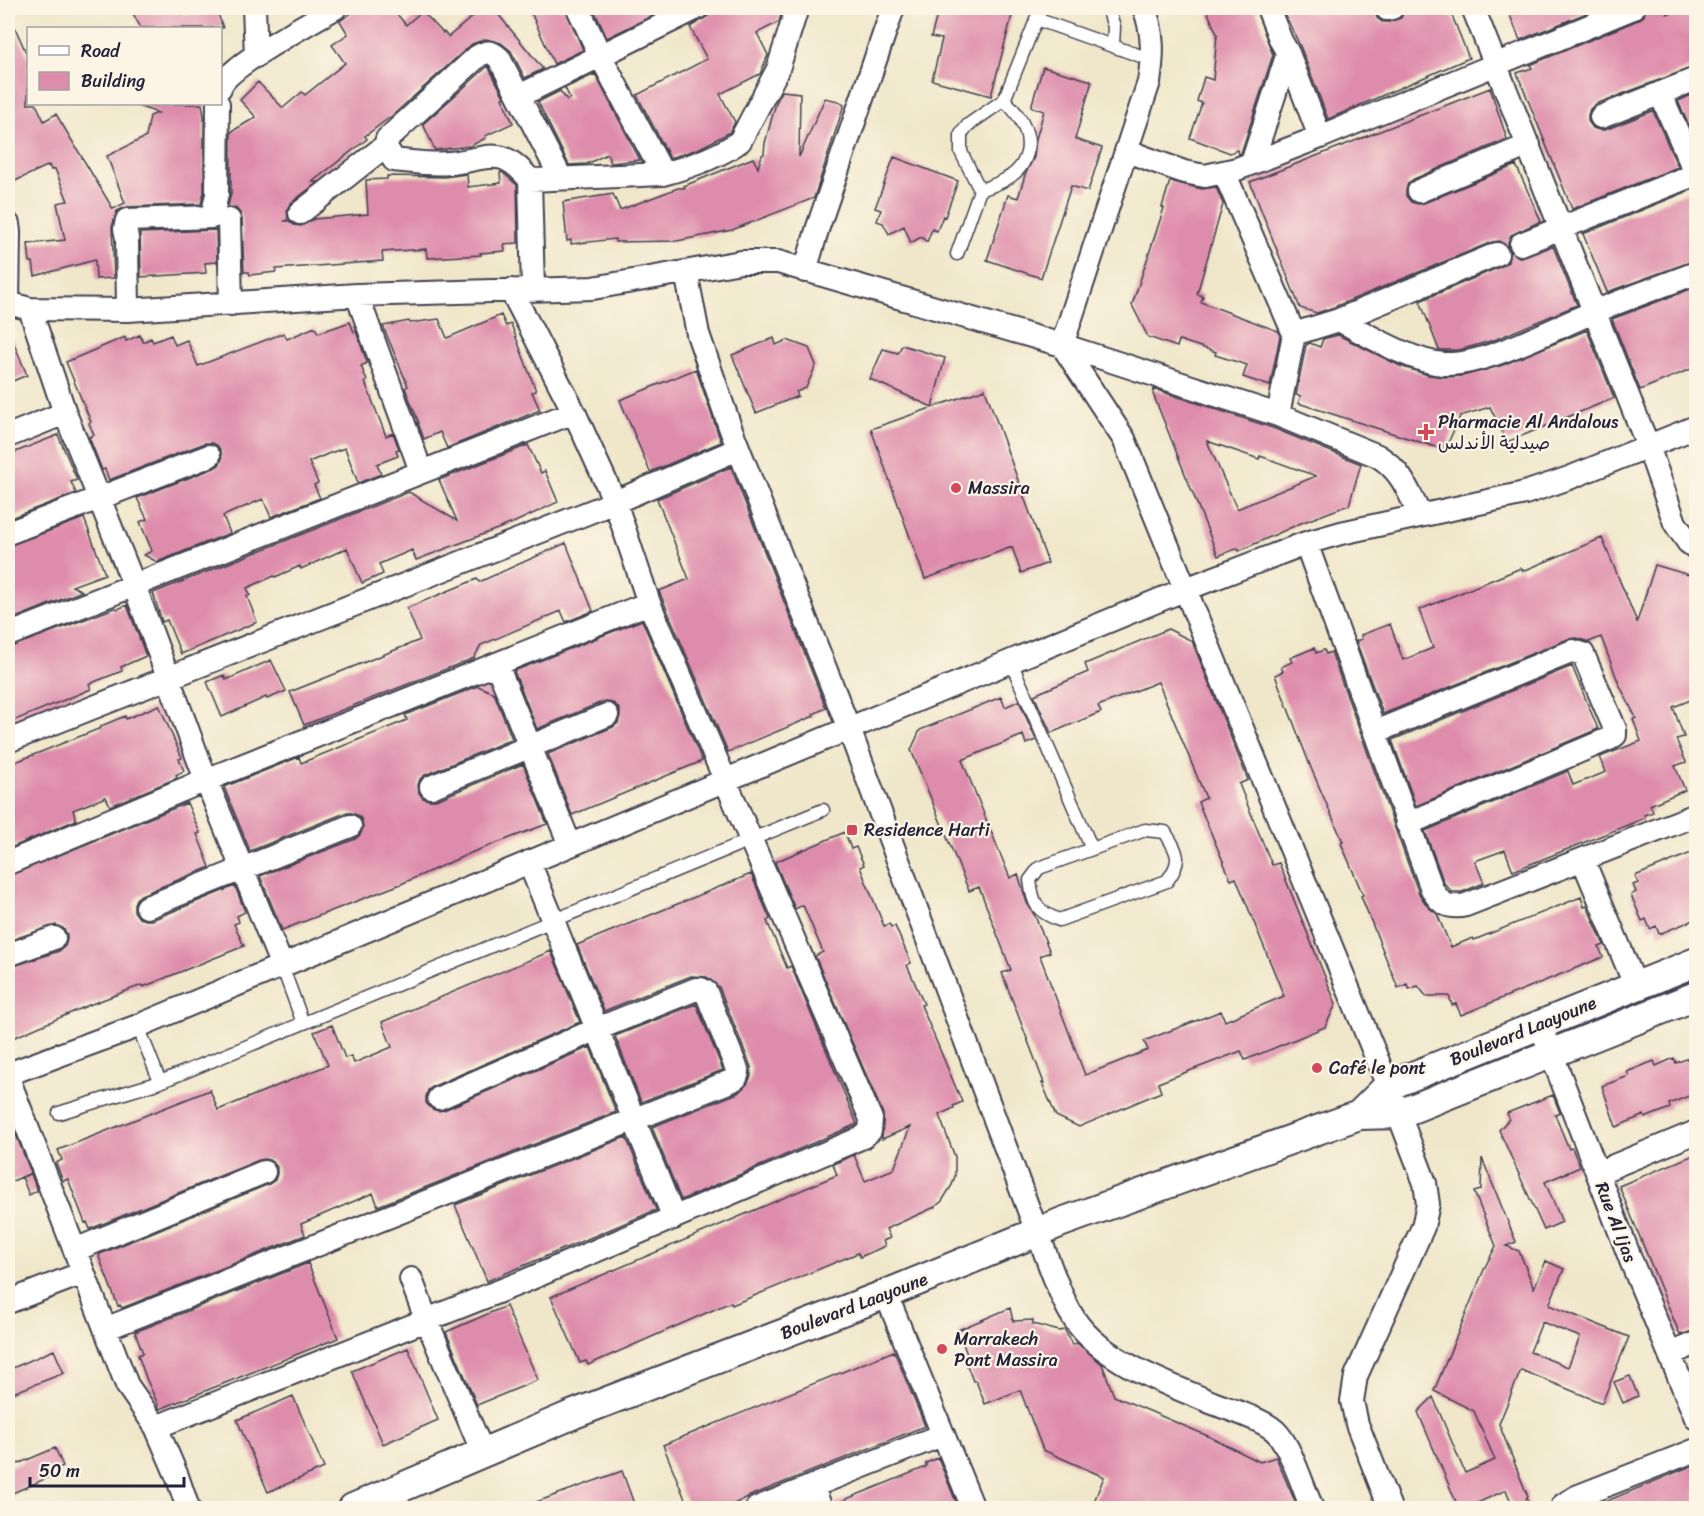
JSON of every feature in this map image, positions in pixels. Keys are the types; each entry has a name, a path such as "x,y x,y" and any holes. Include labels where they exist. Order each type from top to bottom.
{"street":[{"path":"254,8 256,56"},
{"path":"222,82 256,56 335,8"},
{"path":"578,8 601,57 663,174"},
{"path":"519,96 697,8"},
{"path":"531,180 663,174 692,165 731,148 740,141 778,69 797,8"},
{"path":"805,271 893,8"},
{"path":"1062,345 1149,82 1152,39 1144,8"},
{"path":"1268,8 1320,137"},
{"path":"1473,8 1562,226 1648,446 1675,523 1688,542 1696,548"},
{"path":"1127,151 1184,172 1204,176 1224,172 1320,137 1633,8"},
{"path":"300,213 385,146 387,139 403,124 478,56 487,51 493,52 500,58 561,178"},
{"path":"1252,163 1288,53"},
{"path":"1601,117 1696,79"},
{"path":"1521,244 1696,174 1660,93"},
{"path":"128,310 125,229 127,220 212,217 217,194 218,105"},
{"path":"1419,191 1529,145"},
{"path":"156,1427 520,1283 863,1137 870,1131 871,1119 649,603 615,502 522,289 531,180 517,165 497,156 452,163 425,163 394,160 385,146"},
{"path":"1224,172 1294,334 1278,415"},
{"path":"229,220 231,304"},
{"path":"8,224 15,305 65,413 134,585 206,780 282,966"},
{"path":"1294,334 1339,320 1497,254"},
{"path":"15,305 128,310 357,295 593,288 741,262 778,262 1062,345 1278,415 1378,456 1391,464 1404,483 1420,516"},
{"path":"686,272 698,334 738,449 849,729 1037,1232 1070,1313 1084,1332 1116,1359 1256,1420 1278,1433 1312,1509"},
{"path":"1339,320 1416,357 1442,364 1461,364 1486,357 1595,311 1696,273"},
{"path":"357,295 421,471"},
{"path":"1062,345 1124,440 1388,1086 1425,1183 1428,1204 1423,1227 1356,1376 1352,1401 1357,1424 1390,1509"},
{"path":"8,636 574,412"},
{"path":"8,436 65,413"},
{"path":"188,1509 156,1427 127,1385 8,1076 138,1026 1186,589 1306,543 1525,493 1569,478 1696,427"},
{"path":"8,741 615,502 738,449"},
{"path":"8,533 208,456"},
{"path":"1306,543 1407,824 1432,889 1445,905 1456,907 1466,905 1696,815"},
{"path":"8,863 206,780 649,603"},
{"path":"1375,732 1573,651 1583,654 1615,729 1615,735 1611,738 1407,824"},
{"path":"497,665 570,845"},
{"path":"431,787 607,715"},
{"path":"147,907 350,826"},
{"path":"1583,860 1636,987"},
{"path":"529,862 674,1218"},
{"path":"8,955 54,938"},
{"name":"Boulevard Laayoune","path":"1359,1115 1388,1086 1696,962"},
{"path":"105,1329 634,1120 736,1077 738,1072 706,992 696,989 597,1029 440,1098"},
{"name":"Boulevard Laayoune","path":"353,1509 574,1414 886,1294 1037,1232 1359,1115 1399,1114 1696,996"},
{"name":"Rue Al Ijas","path":"1540,1024 1597,1173 1696,1418"},
{"path":"1597,1173 1696,1132"},
{"path":"75,1250 264,1172"},
{"path":"8,1302 83,1273"},
{"path":"411,1279 483,1454"},
{"path":"886,1294 973,1509"},
{"path":"1670,1354 1696,1343"},
{"path":"758,1509 942,1435"},
{"path":"1562,1509 1563,1505 1576,1497 1696,1450"},
{"path":"812,1486 821,1509"}],"lane":[{"path":"1108,8 1114,27 1113,46"},
{"path":"957,254 980,190 961,152 961,134 968,125 1004,100 1039,14 1152,60"},
{"path":"980,190 1008,178 1023,163 1028,145 1023,122 1016,111 1004,100"},
{"path":"1011,662 1092,849"},
{"path":"59,1113 160,1082 823,810"},
{"path":"1145,830 1165,832 1176,850 1177,868 1167,880 1059,920 1043,914 1033,898 1030,880 1039,868 1092,849 1145,830"},
{"path":"282,966 303,1023"},
{"path":"138,1026 160,1082"}],"building":[{"path":"130,8 178,8 182,14 202,8 211,8 213,12 217,11 223,28 222,27 140,27"},
{"path":"359,8 392,8 406,25 422,11 448,37 483,8 493,8 543,69 525,78 511,51 501,43 486,39 472,44 393,115 365,136 367,139 312,182 318,182 291,203 287,209 288,219 285,221 301,226 314,219 368,214 366,180 387,179 387,176 444,177 467,174 468,187 501,183 500,173 502,172 517,185 518,243 504,244 505,251 480,253 481,255 427,258 426,249 382,252 383,261 276,269 276,272 250,275 249,272 244,272 242,219 236,208 228,207 231,194 231,132 256,117 240,100 258,82 283,108 302,92 305,95 345,63 332,45 348,34 340,21"},
{"path":"529,8 565,8 583,50 554,64"},
{"path":"593,8 668,8 607,38"},
{"path":"710,8 783,8 779,22 757,33 768,55 760,74 720,94 735,122 730,132 698,149 670,158 637,95 707,59 690,27 708,16"},
{"path":"939,8 1014,8 991,96 932,80 942,39 931,37"},
{"path":"1206,8 1255,8 1273,55 1239,154 1237,150 1230,153 1190,138 1202,103 1197,101 1204,77 1213,80 1217,34"},
{"path":"1282,8 1374,8 1377,18 1382,22 1389,22 1401,18 1405,8 1449,8 1469,58 1328,119 1301,48"},
{"path":"1507,8 1599,8 1520,40"},
{"path":"1646,8 1665,8 1667,14 1683,8 1696,8 1696,66 1596,104 1590,109 1588,121 1593,128 1605,130 1653,111 1678,167 1572,209 1517,73 1532,68 1530,65 1638,20 1644,16"},
{"path":"8,12 27,55 27,105 36,105 44,121 56,114 113,209 125,203 107,156 146,137 150,116 158,113 138,105 202,105 204,192 201,204 127,207 117,211 112,227 114,278 96,279 95,260 35,276 33,262 30,262 28,244 65,240 57,203 68,201 55,169 51,170 49,165 13,182 8,170"},
{"path":"488,66 504,97 502,98 513,123 470,146 435,150 423,124"},
{"path":"1043,67 1092,81 1075,139 1102,148 1088,191 1071,186 1041,278 987,260 1008,195 1018,198 1025,175 1034,157 1036,139 1044,111 1031,107"},
{"path":"595,74 640,160 611,163 607,154 587,164 569,165 538,102 560,91 567,100 570,98 565,88"},
{"path":"1490,88 1507,139 1414,179 1408,183 1406,196 1411,202 1424,203 1516,165 1541,221 1511,235 1508,247 1499,241 1492,242 1317,313 1300,308 1250,182"},
{"path":"782,91 800,93 799,157 825,98 844,105 814,198 732,230 677,241 615,242 615,239 571,244 571,240 567,241 563,202 613,194 620,210 678,188 685,188 684,186 753,158 758,168 764,154 776,103"},
{"path":"1696,93 1696,142 1678,101"},
{"path":"894,157 958,181 945,217 943,216 937,231 932,229 927,242 921,237 911,243 904,226 889,234 883,223 877,221 881,210 875,208"},
{"path":"1170,181 1202,189 1216,187 1223,204 1197,294 1203,296 1201,302 1278,331 1280,336 1270,386 1243,377 1247,365 1215,355 1216,352 1179,340 1177,347 1148,337 1132,305 1164,208 1162,207"},
{"path":"1696,188 1696,260 1607,292 1583,234"},
{"path":"216,230 217,262 205,263 206,273 141,277 140,233"},
{"path":"1553,246 1577,305 1494,340 1459,350 1439,350 1420,301 1502,266 1508,262 1510,251 1519,257 1525,257"},
{"path":"1696,287 1696,367 1640,390 1612,319"},
{"path":"501,315 506,326 511,324 536,391 532,392 540,410 447,448 440,432 424,439 405,388 408,386 383,326 439,319 447,338"},
{"path":"350,322 354,332 356,331 367,363 361,366 367,381 365,382 386,436 393,433 399,449 396,450 398,456 377,464 381,474 358,483 345,448 330,453 309,462 318,483 314,485 320,498 271,517 263,499 223,516 230,533 157,562 144,555 152,551 140,522 147,519 137,498 214,468 222,459 221,451 217,445 205,443 109,480 105,469 102,470 89,437 94,435 89,423 91,422 66,362 125,337 126,341 140,335 143,342 151,338 153,342 171,335 175,345 187,340 198,366 284,333 287,339 315,327 318,333"},
{"path":"8,329 27,375 8,383"},
{"path":"1587,330 1614,398 1507,442 1490,407 1460,416 1445,450 1298,403 1301,396 1296,395 1306,345 1310,343 1320,347 1323,339 1338,335 1400,366 1428,375 1445,377 1463,376 1503,365"},
{"path":"774,338 776,345 787,340 809,348 816,365 806,388 796,392 798,396 756,413 732,355"},
{"path":"902,345 945,358 932,407 870,379 883,349 898,353"},
{"path":"696,369 721,442 650,472 620,400"},
{"name":"Massira","path":"985,389 1048,563 1021,573 1012,547 925,579 871,429"},
{"path":"1154,389 1273,428 1361,464 1349,505 1301,523 1239,551 1238,548 1218,556 1153,394","holes":["1207,441 1259,459 1260,456 1316,476 1237,509"]},
{"path":"58,435 77,480 71,482 76,493 8,519 8,455"},
{"path":"528,445 541,473 545,471 558,502 513,523 416,560 412,550 379,564 383,574 362,583 347,548 301,569 300,566 274,576 247,588 250,595 247,596 257,622 181,654 167,620 162,622 153,593 409,492 457,521 439,480"},
{"path":"731,467 826,708 813,714 814,716 728,752 659,591 689,579 657,499"},
{"path":"84,518 105,574 72,586 82,591 8,621 8,546"},
{"path":"1602,538 1637,622 1655,565 1696,577 1696,698 1673,707 1684,737 1676,739 1686,762 1675,766 1685,790 1650,805 1653,812 1644,815 1645,818 1513,871 1505,850 1475,861 1484,883 1462,892 1452,892 1444,883 1425,831 1568,771 1573,785 1606,772 1600,757 1641,741 1633,719 1636,718 1619,684 1601,637 1589,642 1577,638 1568,639 1383,714 1356,641 1362,639 1361,635 1390,624 1403,660 1433,648 1419,610"},
{"path":"566,543 593,611 566,622 561,611 481,645 474,658 304,725 290,692 420,640 407,608 477,579 479,582"},
{"path":"127,605 146,656 121,667 122,671 89,684 91,689 8,723 8,648"},
{"path":"642,620 702,761 572,815 548,754 613,727 618,723 620,710 615,704 602,702 537,729 514,671"},
{"path":"1168,629 1192,641 1248,780 1239,784 1272,865 1279,863 1336,1004 1325,1027 1245,1060 1241,1051 1158,1083 1161,1092 1079,1127 1056,1116 1002,973 1011,970 979,887 969,891 911,750 920,730 1001,697 1005,707 1019,701 1036,740 1026,744 1023,735 962,760 1010,878 1018,874 1027,903 1050,952 1040,956 1085,1075 1148,1050 1144,1041 1221,1011 1225,1021 1284,996 1236,878 1231,880 1198,802 1206,798 1158,682 1098,706 1101,712 1051,733 1034,695 1088,672 1085,664"},
{"path":"1314,648 1316,653 1324,650 1326,654 1331,652 1419,894 1428,907 1437,914 1451,947 1581,897 1604,945 1599,947 1603,957 1461,1015 1456,1004 1452,1005 1449,996 1426,996 1418,986 1409,989 1407,984 1398,988 1341,843 1343,842 1275,675 1283,671 1281,667 1292,662 1290,658"},
{"path":"271,660 286,691 267,699 266,697 222,717 207,682 224,675 226,680"},
{"path":"1572,666 1598,729 1416,806 1392,740"},
{"path":"478,686 494,693 512,739 425,775 420,779 418,785 419,793 423,798 436,800 523,764 547,824 282,930 260,876 355,839 363,828 362,820 352,813 345,813 250,851 224,787 299,757 301,763 407,720 405,715"},
{"path":"159,705 182,758 179,759 184,771 176,775 177,778 110,806 106,797 73,810 76,820 8,849 8,765 125,716 126,719"},
{"path":"187,803 200,833 197,834 210,867 141,895 136,899 134,911 139,918 152,920 235,886 245,912 237,916 239,922 234,924 244,946 143,987 142,985 89,1005 13,1038 8,1026 8,968 59,951 65,946 67,934 63,928 56,925 8,941 8,876"},
{"path":"845,832 851,849 856,847 864,865 860,867 884,926 889,924 891,927 895,926 911,963 907,965 924,1004 921,1005 962,1102 939,1115 955,1157 955,1176 952,1185 942,1201 935,1207 886,1229 890,1238 883,1241 885,1246 860,1257 858,1253 732,1305 731,1302 588,1365 586,1361 580,1363 551,1297 837,1175 833,1164 854,1155 865,1181 894,1169 910,1127 882,1139 883,1114 815,956 823,952 803,905 795,909 775,862"},
{"path":"1696,851 1696,919 1659,934 1656,926 1650,929 1646,919 1642,921 1631,895 1636,892 1633,885 1638,883 1635,876"},
{"path":"751,874 770,919 767,921 787,968 791,966 857,1124 681,1200 652,1127 738,1093 748,1083 751,1076 751,1067 719,987 707,977 691,976 604,1011 577,945"},
{"path":"551,951 580,1022 434,1086 428,1090 426,1103 432,1109 444,1110 590,1047 616,1112 378,1206 373,1193 301,1224 305,1235 122,1308 118,1306 99,1257 100,1254 269,1184 275,1180 277,1167 272,1161 259,1160 90,1229 87,1222 85,1223 68,1179 63,1181 56,1163 62,1160 58,1150 210,1090 218,1110 328,1065 314,1032 332,1025 345,1058 351,1056 354,1063 392,1047 382,1022"},
{"path":"696,1004 723,1070 641,1102 615,1036"},
{"path":"1696,1055 1696,1093 1669,1104 1670,1108 1645,1118 1644,1115 1616,1127 1602,1086 1629,1076 1627,1072 1654,1061 1656,1066 1674,1058 1676,1063"},
{"path":"1553,1095 1560,1113 1555,1115 1569,1149 1572,1148 1580,1167 1545,1182 1562,1222 1544,1230 1499,1130 1509,1119 1507,1113"},
{"path":"8,1114 31,1173 8,1183"},
{"path":"626,1137 656,1210 487,1281 455,1205"},
{"path":"1696,1154 1696,1330 1680,1335 1619,1186"},
{"path":"1482,1158 1516,1242 1506,1246 1519,1251 1534,1288 1546,1261 1564,1269 1549,1305 1629,1337 1602,1403 1521,1370 1499,1424 1531,1509 1514,1509 1506,1490 1477,1503 1480,1509 1459,1509 1418,1412 1433,1397 1465,1473 1495,1460 1474,1411 1434,1391 1485,1267 1496,1246 1474,1192 1481,1190","holes":["1542,1322 1580,1337 1568,1367 1530,1352"]},
{"path":"31,1174 37,1191 29,1195 22,1177"},
{"path":"308,1263 338,1338 160,1409 138,1355 143,1353 135,1332"},
{"path":"506,1306 538,1380 477,1405 446,1332"},
{"path":"1010,1308 1013,1321 1033,1320 1033,1324 1059,1331 1065,1330 1072,1345 1077,1343 1102,1364 1114,1396 1208,1436 1260,1462 1276,1457 1298,1509 1091,1509 1104,1477 1043,1450 1020,1390 985,1404 976,1381 973,1381 966,1363 969,1360 958,1330"},
{"path":"408,1348 438,1420 383,1444 352,1371"},
{"path":"54,1350 64,1373 8,1395 8,1370"},
{"path":"894,1351 925,1426 752,1495 724,1509 689,1509 663,1445"},
{"path":"1630,1376 1638,1396 1623,1403 1614,1382"},
{"path":"293,1396 324,1468 268,1492 237,1420"},
{"path":"55,1448 63,1466 45,1474 47,1478 8,1495 8,1468"},
{"path":"938,1458 959,1509 834,1509 834,1504 926,1467 926,1463"},
{"path":"1696,1464 1696,1509 1590,1509 1590,1508"},
{"path":"622,1471 636,1509 525,1509 525,1506"}],"place":[{"name":"Pharmacie Al Andalous صيدلية الأندلس","path":"1426,432"},
{"name":"Massira","path":"956,488"},
{"name":"Residence Harti","path":"852,830"},
{"name":"Café le pont","path":"1317,1068"},
{"name":"Marrakech Pont Massira","path":"942,1349"}]}
